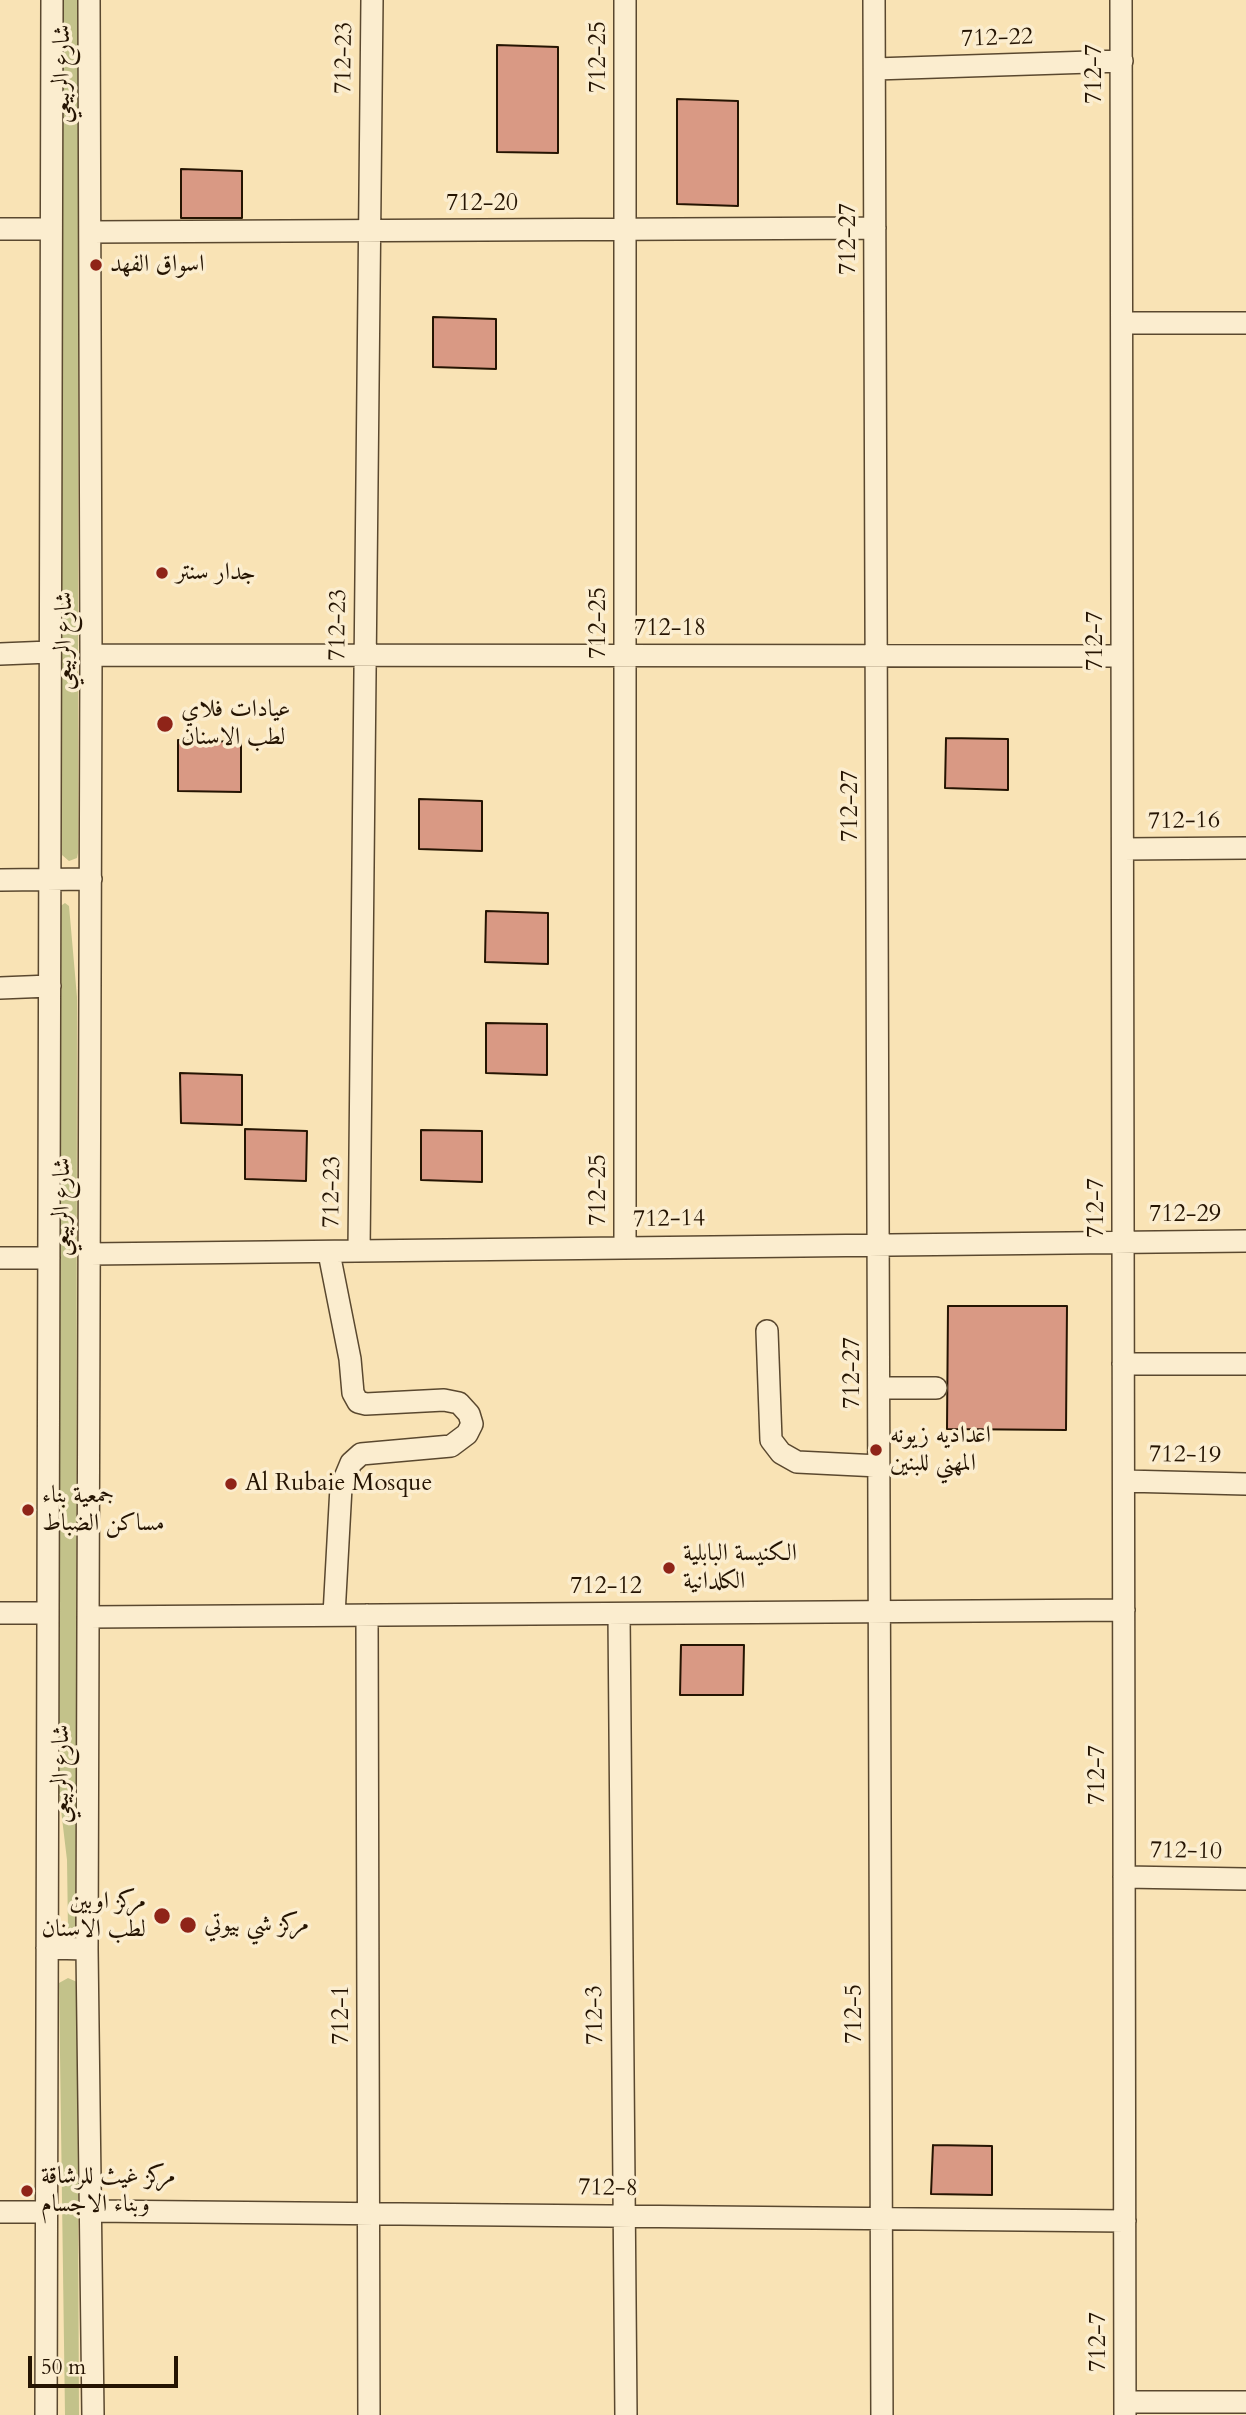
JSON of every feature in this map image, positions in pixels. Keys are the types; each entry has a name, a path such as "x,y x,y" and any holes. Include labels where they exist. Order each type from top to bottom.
{"street":[{"name":"شارع الربيعي","path":"46,2415 52,0"},
{"name":"شارع الربيعي","path":"89,0 91,879 87,1949 93,2415"},
{"name":"712-23","path":"359,1250 372,0"},
{"name":"712-25","path":"625,0 625,1247"},
{"name":"712-27","path":"874,0 880,1612"},
{"name":"712-7","path":"1121,0 1125,2409"},
{"name":"712-22","path":"875,69 1122,61"},
{"name":"712-20","path":"90,232 875,228"},
{"path":"0,229 51,229"},
{"path":"1122,323 1246,323"},
{"path":"0,654 50,652"},
{"name":"712-18","path":"91,655 1122,656"},
{"name":"712-16","path":"1123,849 1246,848"},
{"path":"0,880 91,879"},
{"path":"0,988 50,986"},
{"name":"712-14","path":"90,1254 329,1253 359,1250 1123,1240"},
{"name":"712-29","path":"1123,1240 1246,1241"},
{"path":"329,1253 350,1359 353,1393 358,1402 366,1405 444,1400 459,1403 469,1414 472,1424 467,1434 451,1446 361,1454 351,1462 341,1487 334,1615"},
{"path":"0,1258 49,1258"},
{"path":"767,1331 771,1440 781,1453 797,1462 879,1466"},
{"path":"1123,1364 1246,1364"},
{"path":"879,1388 936,1388"},
{"name":"712-19","path":"1124,1481 1246,1484"},
{"name":"712-12","path":"88,1617 1124,1610"},
{"name":"712-5","path":"880,1612 882,2415"},
{"path":"0,1613 48,1613"},
{"name":"712-3","path":"619,1614 626,2415"},
{"name":"712-1","path":"367,1615 369,2415"},
{"name":"712-10","path":"1124,1877 1246,1879"},
{"path":"47,1948 87,1949"},
{"name":"712-8","path":"90,2211 1125,2221"},
{"path":"0,2212 46,2212"},
{"path":"1125,2409 1246,2402"}],"shaded area":[{"path":"62,0 78,0 78,853 77,858 69,861 62,855"},
{"path":"65,903 69,906 77,997 76,1924 73,1933 68,1930 67,1860 56,1768 59,907"},
{"path":"68,1978 77,1982 79,2415 65,2415 59,1983"}],"building":[{"path":"497,45 558,47 558,153 497,152"},
{"path":"677,99 738,101 738,206 677,204"},
{"path":"181,169 242,171 242,218 181,218"},
{"path":"433,317 496,319 496,369 433,367"},
{"path":"946,738 1008,739 1008,790 945,788"},
{"path":"178,740 241,742 241,792 178,791"},
{"path":"419,799 482,801 482,851 419,849"},
{"path":"486,911 548,913 548,964 485,962"},
{"path":"486,1023 547,1024 547,1075 486,1073"},
{"path":"180,1073 242,1075 242,1125 181,1123"},
{"path":"245,1129 307,1131 306,1181 245,1179"},
{"path":"421,1130 482,1131 482,1182 421,1180"},
{"path":"948,1306 1067,1306 1066,1430 947,1429"},
{"path":"681,1645 744,1645 743,1695 680,1695"},
{"path":"933,2145 992,2146 992,2195 931,2194"}],"place":[{"name":"اسواق الفهد","path":"96,265"},
{"name":"جدار سنتر","path":"162,573"},
{"name":"عيادات فلاي لطب الاسنان","path":"165,724"},
{"name":"اعداديه زيونه المهني للبنين","path":"876,1450"},
{"name":"Al Rubaie Mosque","path":"231,1484"},
{"name":"جمعية بناء مساكن الضباط","path":"28,1510"},
{"name":"الكنيسة البابلية الكلدانية","path":"669,1568"},
{"name":"مركز اوبين لطب الاسنان","path":"162,1916"},
{"name":"مركز شي بيوتي","path":"188,1925"},
{"name":"مركز غيث للرشاقة وبناء الاجسام","path":"27,2191"}]}
